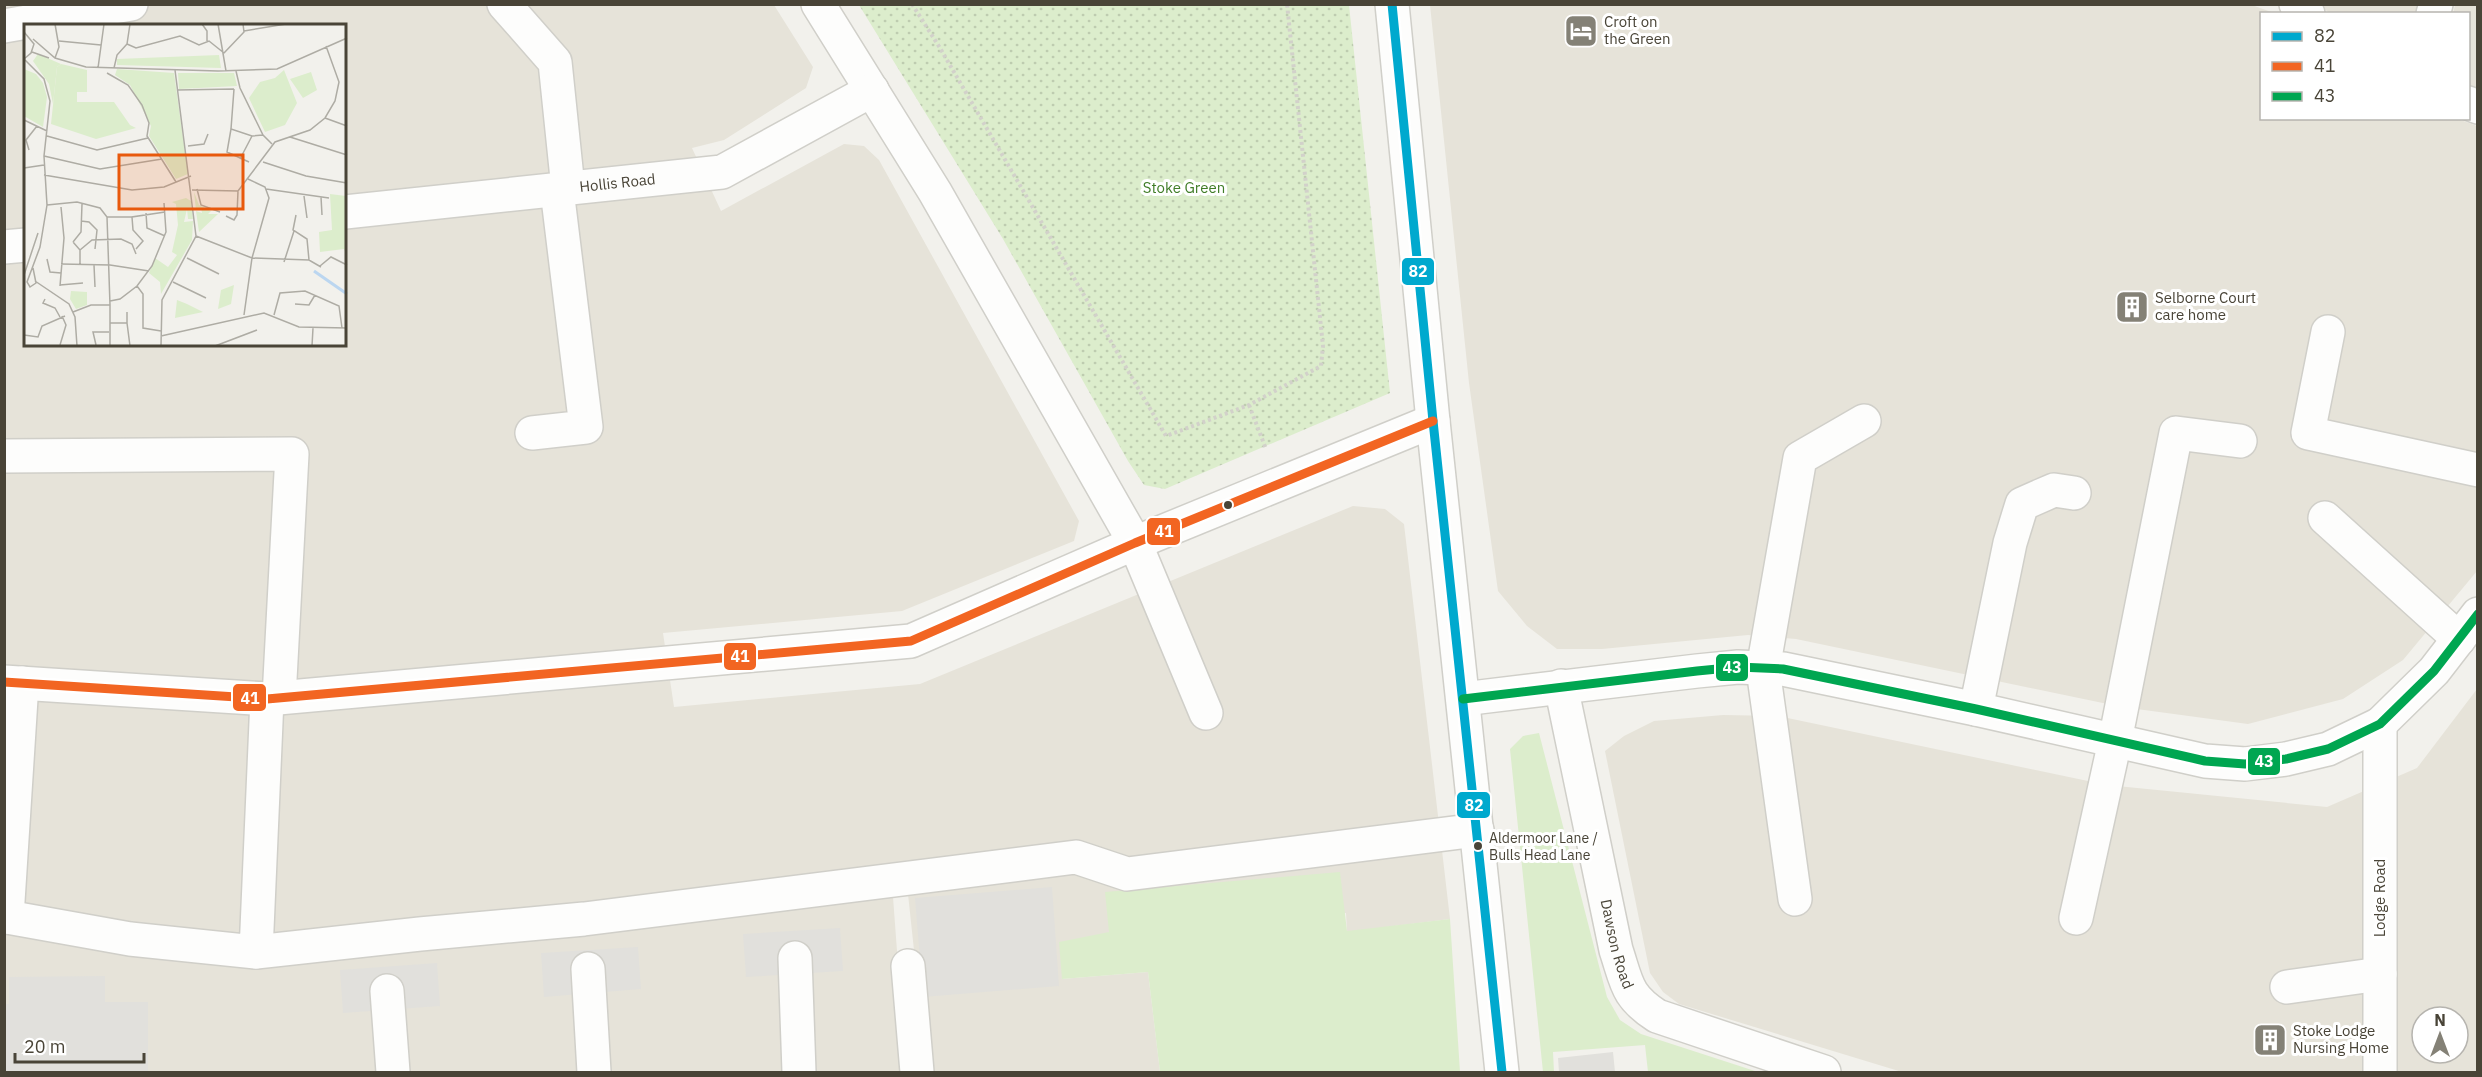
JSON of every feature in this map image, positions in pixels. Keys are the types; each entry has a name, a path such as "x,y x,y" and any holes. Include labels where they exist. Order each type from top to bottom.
{"street":[{"path":"4,26 132,4"},
{"path":"504,4 555,63 562,189 586,427 532,433"},
{"path":"818,4 935,192 1136,543 1206,713"},
{"path":"1392,4 1433,421 1502,1072"},
{"name":"Hollis Road","path":"346,212 722,172 872,90"},
{"path":"4,247 24,245"},
{"path":"2328,332 2308,433 2478,471"},
{"path":"1433,421 1136,543 911,641 273,699 13,682 6,917 130,939 255,952 584,919 1076,856 1127,874 1477,830"},
{"path":"1795,899 1763,669 1800,458 1864,421"},
{"path":"2076,918 2115,741 2176,433 2240,441"},
{"path":"4,456 292,454 255,952"},
{"path":"1976,709 2010,543 2022,504 2054,490 2074,493"},
{"path":"1463,699 1738,667 1783,669 1976,709 2205,761 2245,764 2286,759 2328,749 2380,724 2434,671 2468,627 2325,518"},
{"name":"Dawson Road","path":"1561,686 1616,950 1628,987 1638,1004 1657,1016 1824,1072"},
{"name":"Lodge Road","path":"2380,724 2380,1072"},
{"path":"795,958 800,1072"},
{"path":"908,966 917,1072"},
{"path":"588,969 594,1072"},
{"path":"2287,987 2380,974"},
{"path":"387,991 393,1072"}],"path":[{"path":"912,4 940,48 1166,436 1249,405 1321,366 1323,345 1287,4"},
{"path":"1249,405 1280,483"}],"shaded area":[{"path":"2249,4 2271,12 2260,12 2260,120 2460,120 2477,126 2477,571 2403,660 2343,699 2248,724 2122,707 1796,639 1748,635 1602,649 1557,649 1527,626 1498,591 1469,383 1430,5"},
{"path":"5,5 774,5 813,67 806,88 724,140 692,148 721,211 844,144 864,146 879,160 1079,521 1074,541 902,611 663,633 674,707 920,684 1353,506 1385,509 1404,524 1450,919 1347,932 1346,913 1109,932 1062,979 1148,972 1160,1072 927,1072 908,894 893,897 906,1072 5,1072"},
{"path":"2318,5 2423,5 2421,12 2328,12"},
{"path":"2455,5 2477,5 2477,94 2470,91 2470,12 2453,12"},
{"path":"2477,689 2477,1072 1902,1072 1679,1004 1663,992 1650,973 1605,751 1624,736 1654,721 1723,715 1778,716 2107,785 2327,807 2417,768"},
{"path":"1052,887 1059,986 923,997 915,898"},
{"path":"840,928 843,971 746,977 743,934"},
{"path":"638,947 641,989 544,997 541,953"},
{"path":"437,963 440,1006 343,1013 340,970"},
{"path":"105,976 105,1002 148,1002 148,1072 5,1072 4,1004 9,1004 9,977"},
{"path":"1613,1052 1615,1072 1559,1072 1558,1058"}],"green space":[{"name":"Stoke Green","path":"859,5 1349,5 1390,393 1165,489 1144,485 1128,461 1003,239"},
{"path":"1539,733 1607,997 1620,1020 1641,1034 1758,1072 1648,1072 1645,1045 1553,1052 1554,1072 1543,1072 1510,749 1523,736"},
{"path":"1340,872 1347,931 1450,919 1460,1072 1160,1072 1148,972 1062,979 1059,942 1109,932 1105,892"}],"transit line":[{"name":"82","path":"1392,4 1433,421 1502,1072"},
{"name":"41","path":"4,682 267,699 911,641 1135,543 1433,421"},
{"name":"43","path":"1463,699 1738,667 1783,669 1976,709 2205,761 2245,764 2286,759 2328,749 2380,724 2434,671 2478,614"}],"place":[{"name":"Croft on the Green","path":"1581,31"},
{"name":"Selborne Court care home","path":"2132,307"},
{"name":"Aldermoor Lane / Bulls Head Lane","path":"1478,846"},
{"name":"Stoke Lodge Nursing Home","path":"2270,1040"}]}
